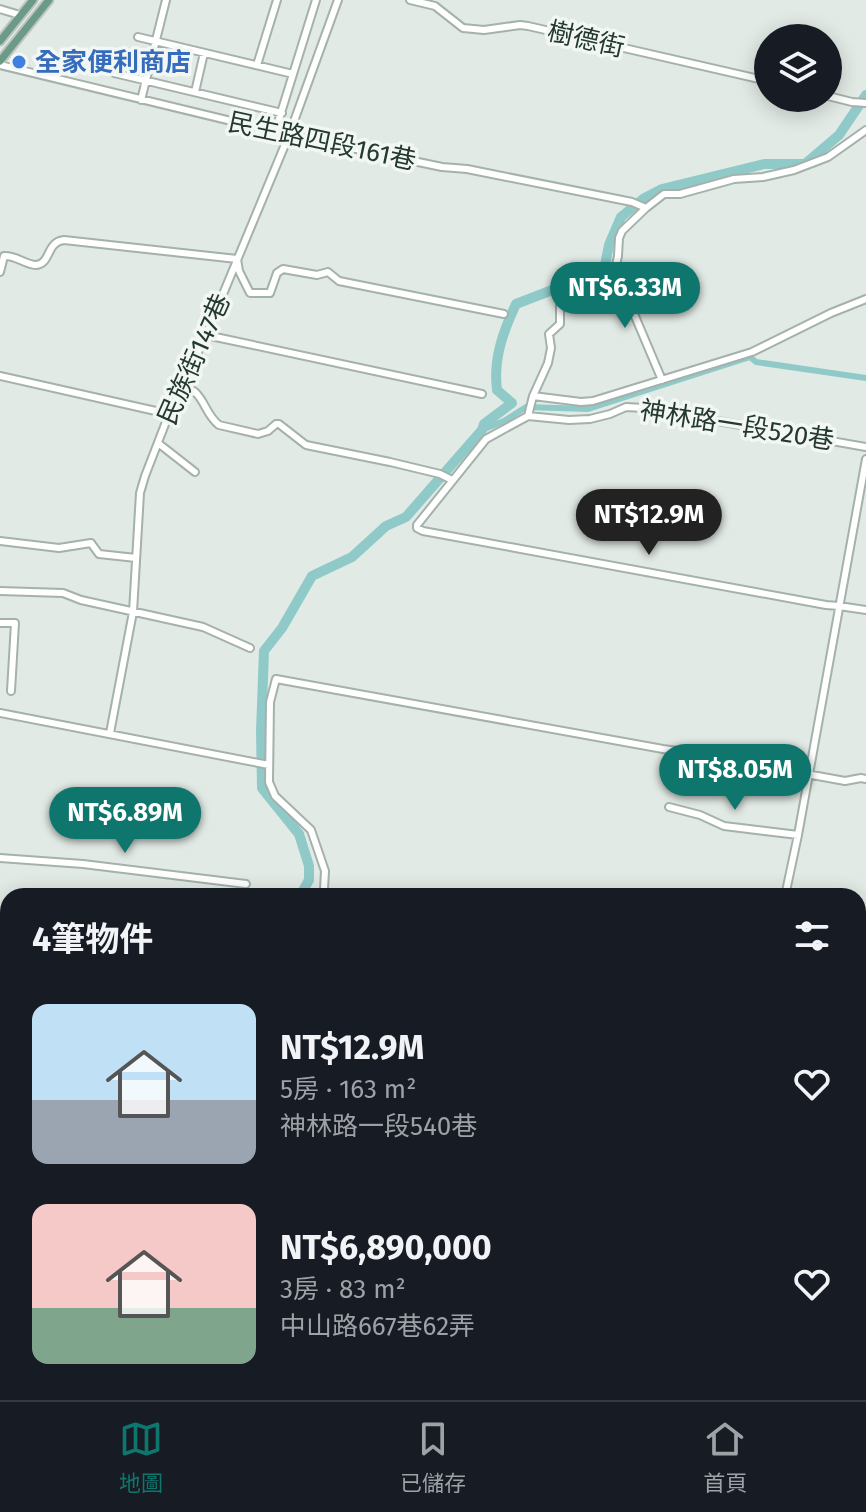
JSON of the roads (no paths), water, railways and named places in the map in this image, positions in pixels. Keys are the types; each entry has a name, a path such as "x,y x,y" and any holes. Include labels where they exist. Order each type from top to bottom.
{"main road":[{"path":"0,41 33,0"},
{"path":"0,63 49,0"}],"street":[{"path":"141,100 166,0"},
{"path":"257,65 277,0"},
{"path":"275,132 316,0"},
{"name":"民族街147巷","path":"110,733 130,637 140,493 145,476 289,135 338,0"},
{"name":"樹德街","path":"410,0 440,9 463,28 484,30 528,26 754,78"},
{"path":"0,9 20,15"},
{"path":"138,37 293,74"},
{"path":"195,92 204,53"},
{"name":"民生路四段161巷","path":"0,63 275,132 632,202 646,208"},
{"path":"114,73 282,113"},
{"path":"842,100 866,103"},
{"path":"662,380 615,269 622,231 664,194 680,194 734,179 794,170 828,157 865,132"},
{"path":"0,272 4,256 41,264 57,241 64,240 237,259 239,271 254,295 270,293 277,273 283,269 317,275 328,272 339,281 504,314"},
{"path":"615,269 560,304 560,324 549,334 551,348 548,363 528,416 486,439 417,528 866,610"},
{"path":"533,396 593,401 752,352 866,299"},
{"path":"206,335 482,394"},
{"path":"0,376 169,414"},
{"path":"182,386 195,393 219,425 262,434 279,424 306,445 440,474 452,480"},
{"name":"神林路一段520巷","path":"528,416 590,419 626,407 644,408 866,447"},
{"path":"158,443 195,472"},
{"path":"787,888 866,459"},
{"path":"0,541 59,548 91,543 99,554 136,558"},
{"path":"0,591 63,593 81,600 203,627 250,648"},
{"path":"0,623 15,623 11,691"},
{"path":"324,888 325,871 311,830 275,796 269,782 270,702 276,679 663,749 727,754 746,763 845,781 866,779"},
{"path":"0,713 269,765"},
{"path":"669,807 700,815 724,826 798,835"},
{"path":"0,858 83,864 246,884"}],"waterway":[{"path":"304,888 309,880 309,866 299,834 262,788 261,731 264,651 282,628 312,576 352,557 386,526 406,517 484,424 512,403 497,390 496,367 503,335 516,304 604,270 609,245 621,217 643,199 662,189 764,164 805,164 839,135 866,95"},
{"path":"482,430 526,407 588,409 750,357 756,362 866,378"}],"place":[{"name":"全家便利商店","path":"19,62"}]}
